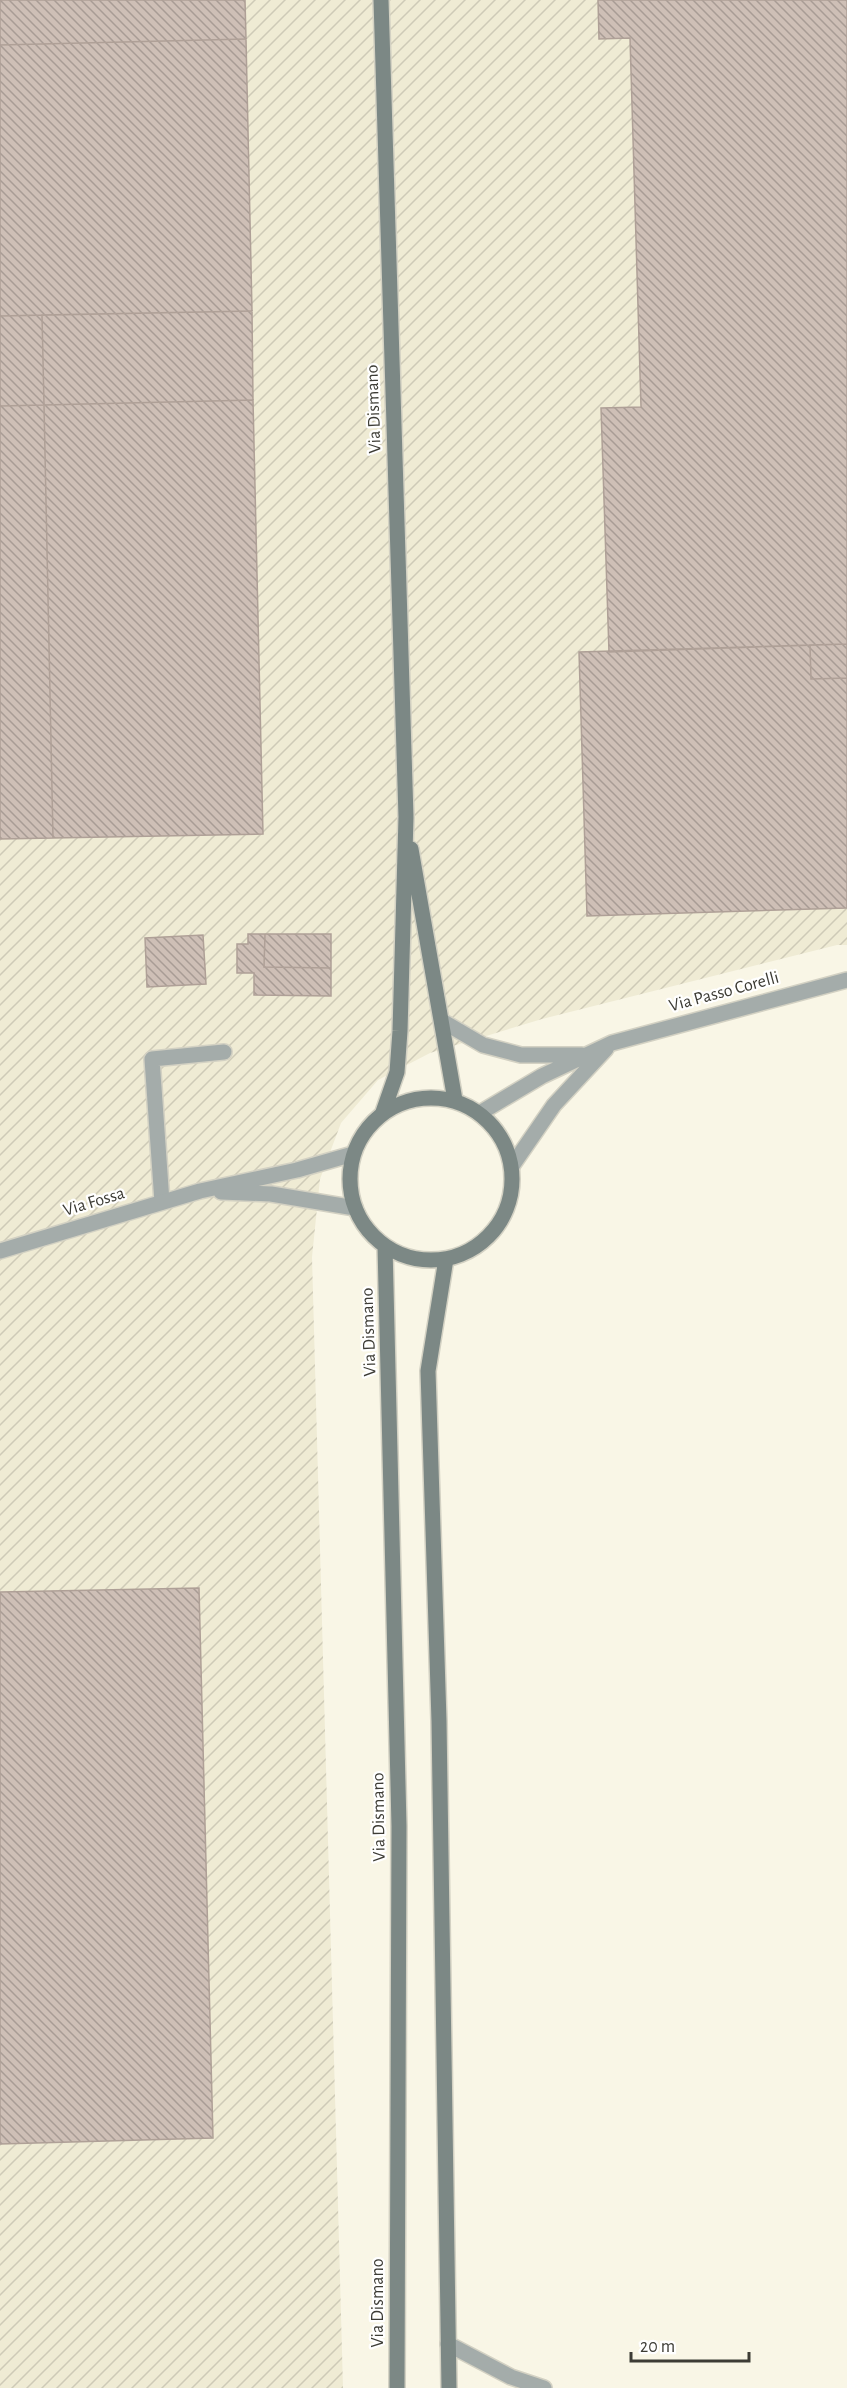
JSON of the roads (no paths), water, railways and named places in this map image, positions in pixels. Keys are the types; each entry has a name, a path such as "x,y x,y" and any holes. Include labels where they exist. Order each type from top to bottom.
{"main road":[{"name":"Via Dismano","path":"381,0 406,817 397,1072 383,1112"},
{"name":"Via Dismano","path":"406,817 455,1100"},
{"path":"430,1097 455,1100 480,1113 501,1137 512,1166 512,1191 504,1215 490,1236 470,1251 446,1259 414,1258 385,1246 367,1229 355,1208 350,1181 353,1154 365,1131 383,1112 406,1101 430,1097"},
{"name":"Via Dismano","path":"385,1246 399,1826 397,2388"},
{"path":"446,1259 428,1371 439,1721 449,2388"}],"street":[{"name":"Via Passo Corelli","path":"480,1113 542,1076 612,1043 847,980"},
{"path":"442,1022 483,1045 521,1055 585,1055"},
{"path":"512,1166 554,1105 612,1043"},
{"path":"162,1202 152,1059 224,1052"},
{"name":"Via Fossa","path":"0,1251 200,1191 297,1170 353,1154"},
{"name":"Via Fossa","path":"200,1191 271,1194 355,1208"},
{"path":"448,2344 511,2376 544,2388"}]}
